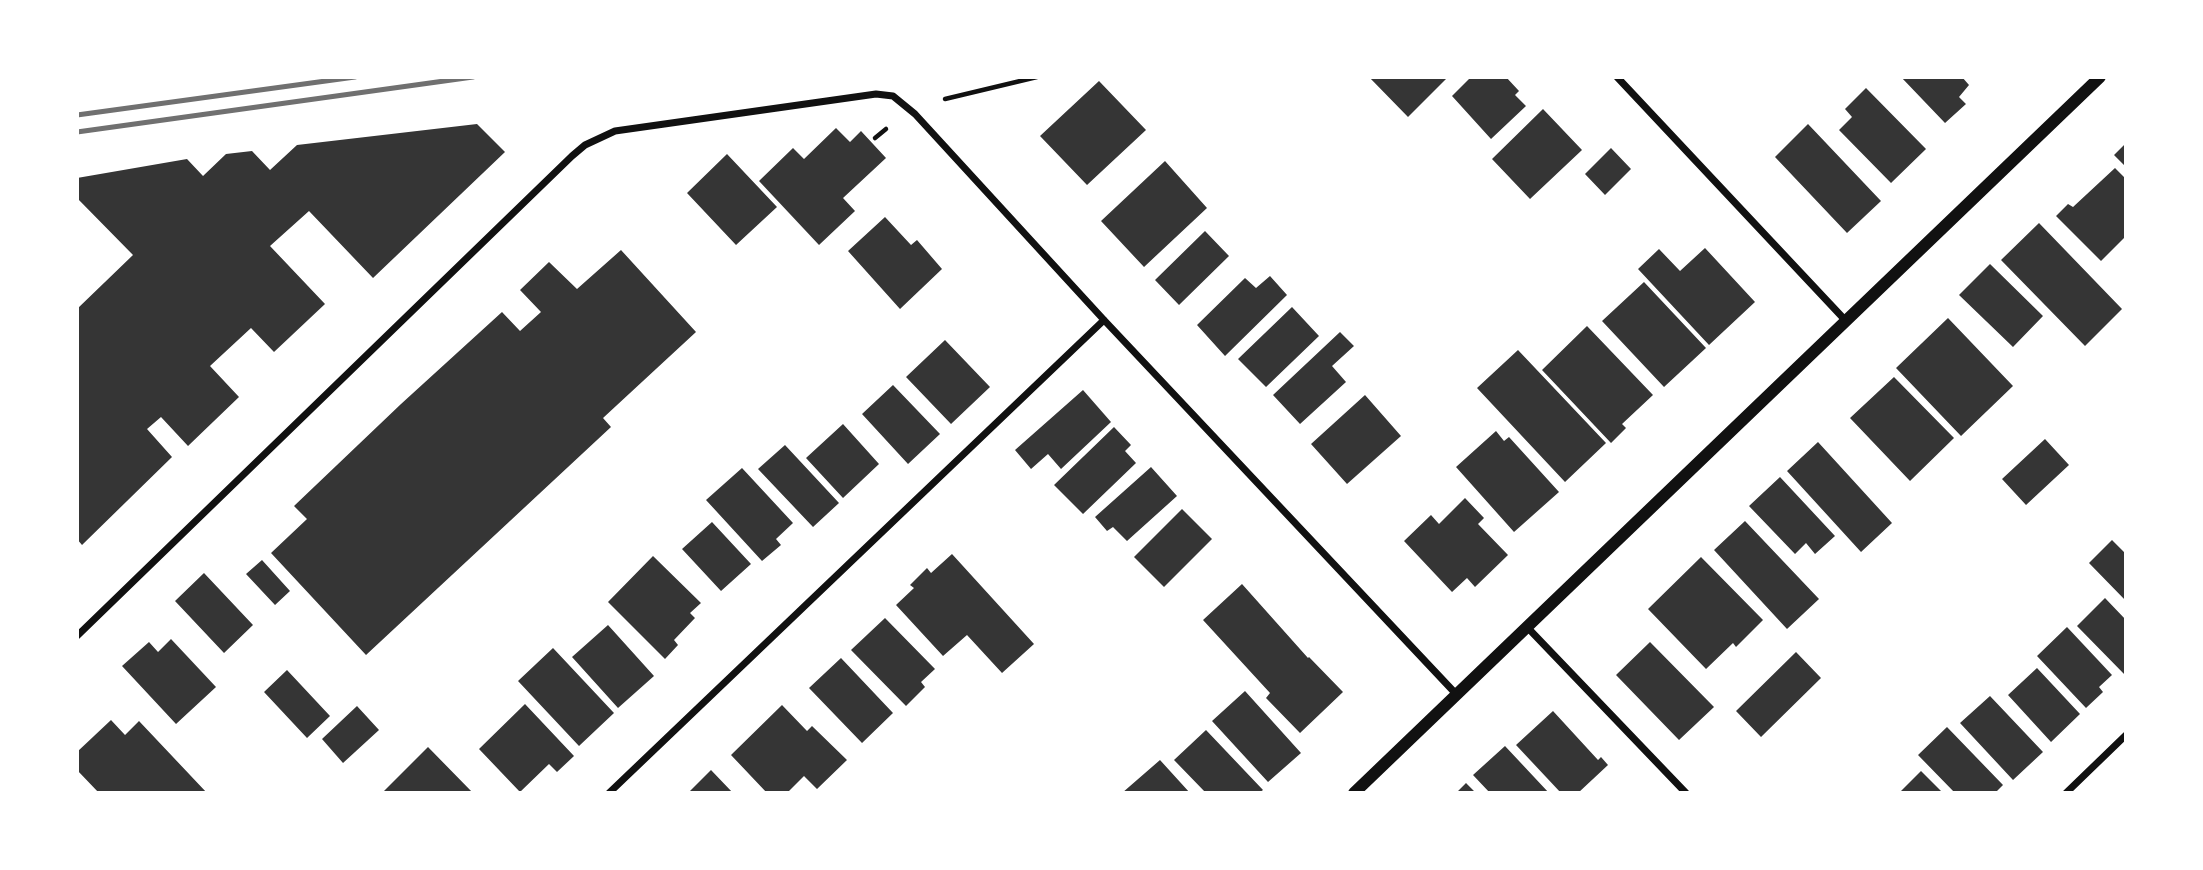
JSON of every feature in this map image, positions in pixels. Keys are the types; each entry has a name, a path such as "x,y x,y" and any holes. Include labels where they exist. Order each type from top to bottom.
{"street":[{"path":"1617,77 1846,321"},
{"path":"1354,793 2100,77"},
{"path":"77,636 585,145 615,131 876,94 893,96 915,114 1104,320 1457,695"},
{"path":"609,793 1104,320"},
{"path":"1527,627 1686,793"},
{"path":"2066,793 2126,735"}],"path":[{"path":"945,99 1037,77"},
{"path":"875,138 886,129"}],"building":[{"path":"1369,77 1448,77 1408,117"},
{"path":"1471,77 1506,77 1519,91 1515,95 1526,106 1491,139 1452,96"},
{"path":"1901,77 1962,77 1969,85 1959,97 1966,104 1945,123"},
{"path":"1099,81 1146,130 1087,185 1040,136"},
{"path":"1866,88 1926,149 1891,183 1839,130 1852,117 1845,109"},
{"path":"1543,109 1582,150 1530,199 1492,159"},
{"path":"477,124 505,152 373,278 309,211 270,246 325,304 274,352 251,328 210,366 239,397 188,446 161,417 147,429 172,457 82,545 77,539 77,309 133,255 77,198 77,178 187,159 203,176 226,154 252,151 270,170 297,145"},
{"path":"1808,124 1881,201 1847,233 1775,157"},
{"path":"836,128 850,142 861,131 886,158 843,198 855,211 819,245 759,181 793,148 804,159"},
{"path":"2126,143 2126,167 2114,155"},
{"path":"1611,148 1631,169 1605,195 1585,174"},
{"path":"727,154 777,207 736,245 687,193"},
{"path":"1165,161 1207,208 1144,267 1101,221"},
{"path":"2115,168 2126,179 2126,236 2101,261 2056,216 2068,204 2073,207"},
{"path":"885,217 911,245 917,240 942,269 900,309 848,251"},
{"path":"2039,223 2122,309 2085,346 2001,260"},
{"path":"1205,231 1229,256 1179,305 1155,280"},
{"path":"1705,248 1755,302 1709,345 1638,269 1659,249 1680,271"},
{"path":"621,250 696,332 603,418 611,427 366,655 271,553 307,519 294,506 502,312 520,331 541,312 520,290 549,262 577,289"},
{"path":"1990,264 2043,316 2013,347 1959,295"},
{"path":"1270,276 1287,295 1225,356 1197,325 1245,278 1256,288"},
{"path":"1644,282 1706,348 1664,387 1602,321"},
{"path":"1292,307 1319,336 1266,387 1238,359"},
{"path":"1948,318 2013,386 1961,436 1896,368"},
{"path":"1587,326 1653,395 1622,424 1626,428 1611,443 1542,370"},
{"path":"1340,332 1354,346 1332,366 1346,382 1300,424 1273,395"},
{"path":"945,340 990,387 951,424 906,377"},
{"path":"1518,350 1606,443 1565,482 1477,388"},
{"path":"1894,377 1954,438 1910,481 1850,418"},
{"path":"893,385 940,434 908,464 862,414"},
{"path":"1083,390 1111,422 1061,469 1048,454 1031,469 1015,450"},
{"path":"1365,395 1401,436 1347,484 1311,444"},
{"path":"843,424 879,464 843,498 806,458"},
{"path":"1114,427 1131,445 1125,451 1136,463 1083,514 1054,485"},
{"path":"1496,431 1504,441 1509,437 1559,492 1514,532 1456,467"},
{"path":"2045,439 2069,465 2026,505 2002,479"},
{"path":"1818,442 1892,523 1861,552 1787,471"},
{"path":"785,445 839,503 813,527 758,469"},
{"path":"1151,467 1177,496 1127,541 1113,527 1107,531 1095,517"},
{"path":"742,468 793,523 776,539 781,545 762,561 706,500"},
{"path":"1780,477 1835,536 1815,554 1806,543 1795,554 1749,506"},
{"path":"1465,498 1484,518 1478,524 1508,555 1475,587 1467,578 1452,592 1404,541 1431,515 1439,524"},
{"path":"1182,509 1212,539 1164,587 1134,557"},
{"path":"1745,521 1819,599 1787,629 1714,550"},
{"path":"712,522 751,564 721,591 682,549"},
{"path":"2112,540 2126,554 2126,601 2089,563"},
{"path":"952,554 1034,644 1002,673 967,635 943,656 896,605 914,588 910,585 927,568 931,573"},
{"path":"653,556 701,603 690,613 695,618 674,640 678,645 665,659 608,602"},
{"path":"1701,557 1763,620 1736,647 1733,643 1706,669 1648,609"},
{"path":"262,560 290,591 275,605 246,574"},
{"path":"204,573 253,625 224,653 175,601"},
{"path":"1242,584 1308,658 1343,692 1300,733 1266,698 1270,693 1203,620"},
{"path":"2105,598 2126,620 2125,675 2077,626"},
{"path":"885,618 935,669 921,682 925,687 906,706 851,650"},
{"path":"608,625 654,676 618,708 572,657"},
{"path":"2067,627 2112,675 2099,687 2103,692 2086,708 2037,656"},
{"path":"171,639 216,687 176,724 122,666 149,642 158,652"},
{"path":"1650,642 1714,707 1679,740 1616,675"},
{"path":"553,648 614,713 579,746 518,681"},
{"path":"1796,652 1821,678 1761,737 1736,711"},
{"path":"841,658 893,713 862,743 809,688"},
{"path":"2037,668 2080,714 2051,742 2008,695"},
{"path":"287,670 330,716 307,738 264,692"},
{"path":"1245,691 1301,753 1268,782 1212,721"},
{"path":"1990,696 2043,752 2013,780 1960,723"},
{"path":"525,704 574,756 557,772 549,764 520,792 479,749"},
{"path":"782,705 807,731 812,726 847,760 817,789 804,776 787,793 767,793 731,755"},
{"path":"357,706 379,730 343,763 322,739"},
{"path":"1553,711 1598,760 1601,757 1608,765 1578,793 1561,793 1516,745"},
{"path":"111,720 125,735 139,721 207,793 99,793 77,770 77,752"},
{"path":"1947,727 2003,785 1995,793 1955,793 1918,755"},
{"path":"1206,730 1263,790 1259,793 1206,793 1174,760"},
{"path":"1505,746 1549,793 1490,793 1473,775"},
{"path":"428,747 473,793 382,793"},
{"path":"1160,760 1190,793 1122,793"},
{"path":"711,770 733,793 688,793"},
{"path":"1921,771 1943,793 1899,793"},
{"path":"1466,783 1476,793 1456,793"}],"railway":[{"path":"77,115 355,77"},
{"path":"77,132 473,77"}]}
